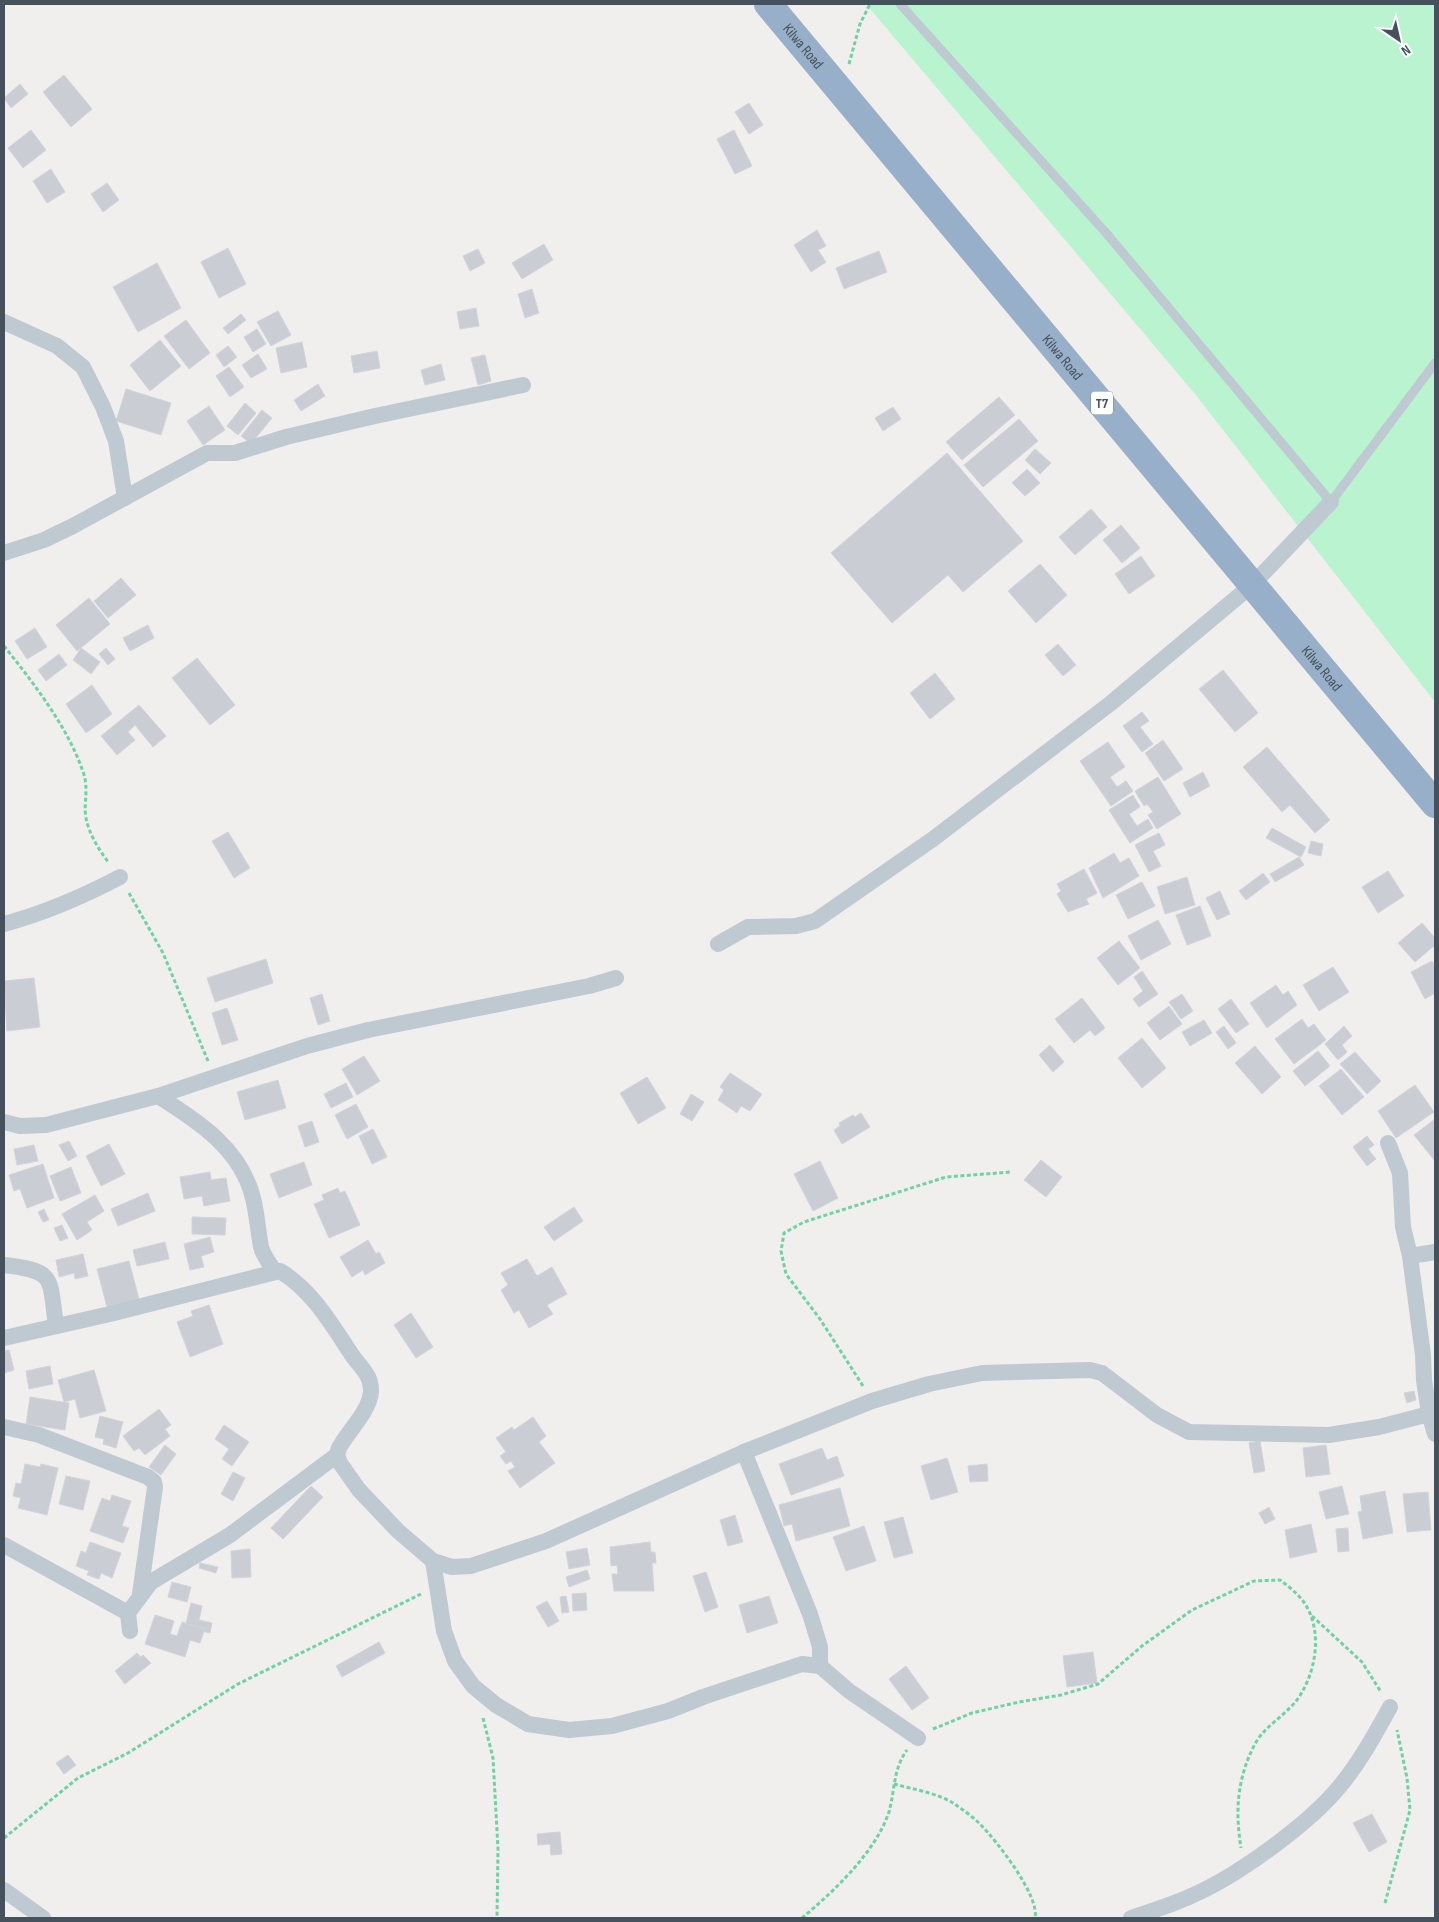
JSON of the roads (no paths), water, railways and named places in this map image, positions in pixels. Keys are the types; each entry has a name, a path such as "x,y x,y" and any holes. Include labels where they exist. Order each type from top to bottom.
{"highway":[{"name":"Kilwa Road","path":"768,4 1435,804"}],"street":[{"path":"4,322 57,346 83,367 103,407 116,441 125,498"},
{"path":"4,553 44,540 207,453 235,452 286,437 366,418 523,385"},
{"path":"718,944 748,928 809,924 838,906 933,839 1111,703 1252,585 1332,502"},
{"path":"4,924 52,909 120,878"},
{"path":"4,1122 20,1126 46,1125 158,1096 214,1075 307,1046 368,1030 589,986 616,978"},
{"path":"158,1096 210,1134 233,1155 243,1169 253,1196 262,1249 274,1271"},
{"path":"1388,1143 1400,1173 1403,1227 1410,1256 1429,1414 1435,1434"},
{"path":"1410,1256 1435,1252"},
{"path":"4,1265 33,1268 42,1273 50,1282 56,1325"},
{"path":"4,1338 110,1314 274,1271 283,1273 312,1299 334,1325 353,1357 368,1374 371,1392 368,1404 343,1441 337,1456 205,1552 169,1570 151,1582 140,1594 128,1613 130,1631"},
{"path":"337,1456 359,1490 398,1531 433,1561 452,1567 492,1561 579,1526 744,1452 872,1401 929,1384 982,1373 1090,1370 1102,1373 1157,1415 1189,1432 1329,1435 1379,1427 1429,1414"},
{"path":"4,1427 39,1435 148,1477 154,1482 155,1487 140,1594"},
{"path":"744,1452 810,1614 820,1647 820,1666"},
{"path":"4,1545 128,1613"},
{"path":"433,1561 436,1588 447,1639 455,1661 473,1686 496,1705 528,1724 569,1730 612,1726 668,1711 703,1696 802,1664 820,1666 849,1690 918,1738"},
{"path":"1131,1918 1191,1896 1244,1866 1315,1812 1339,1788 1361,1758 1390,1706"},
{"path":"4,1890 43,1918"}],"lane":[{"path":"900,4 1107,234 1332,502 1435,362"}]}
